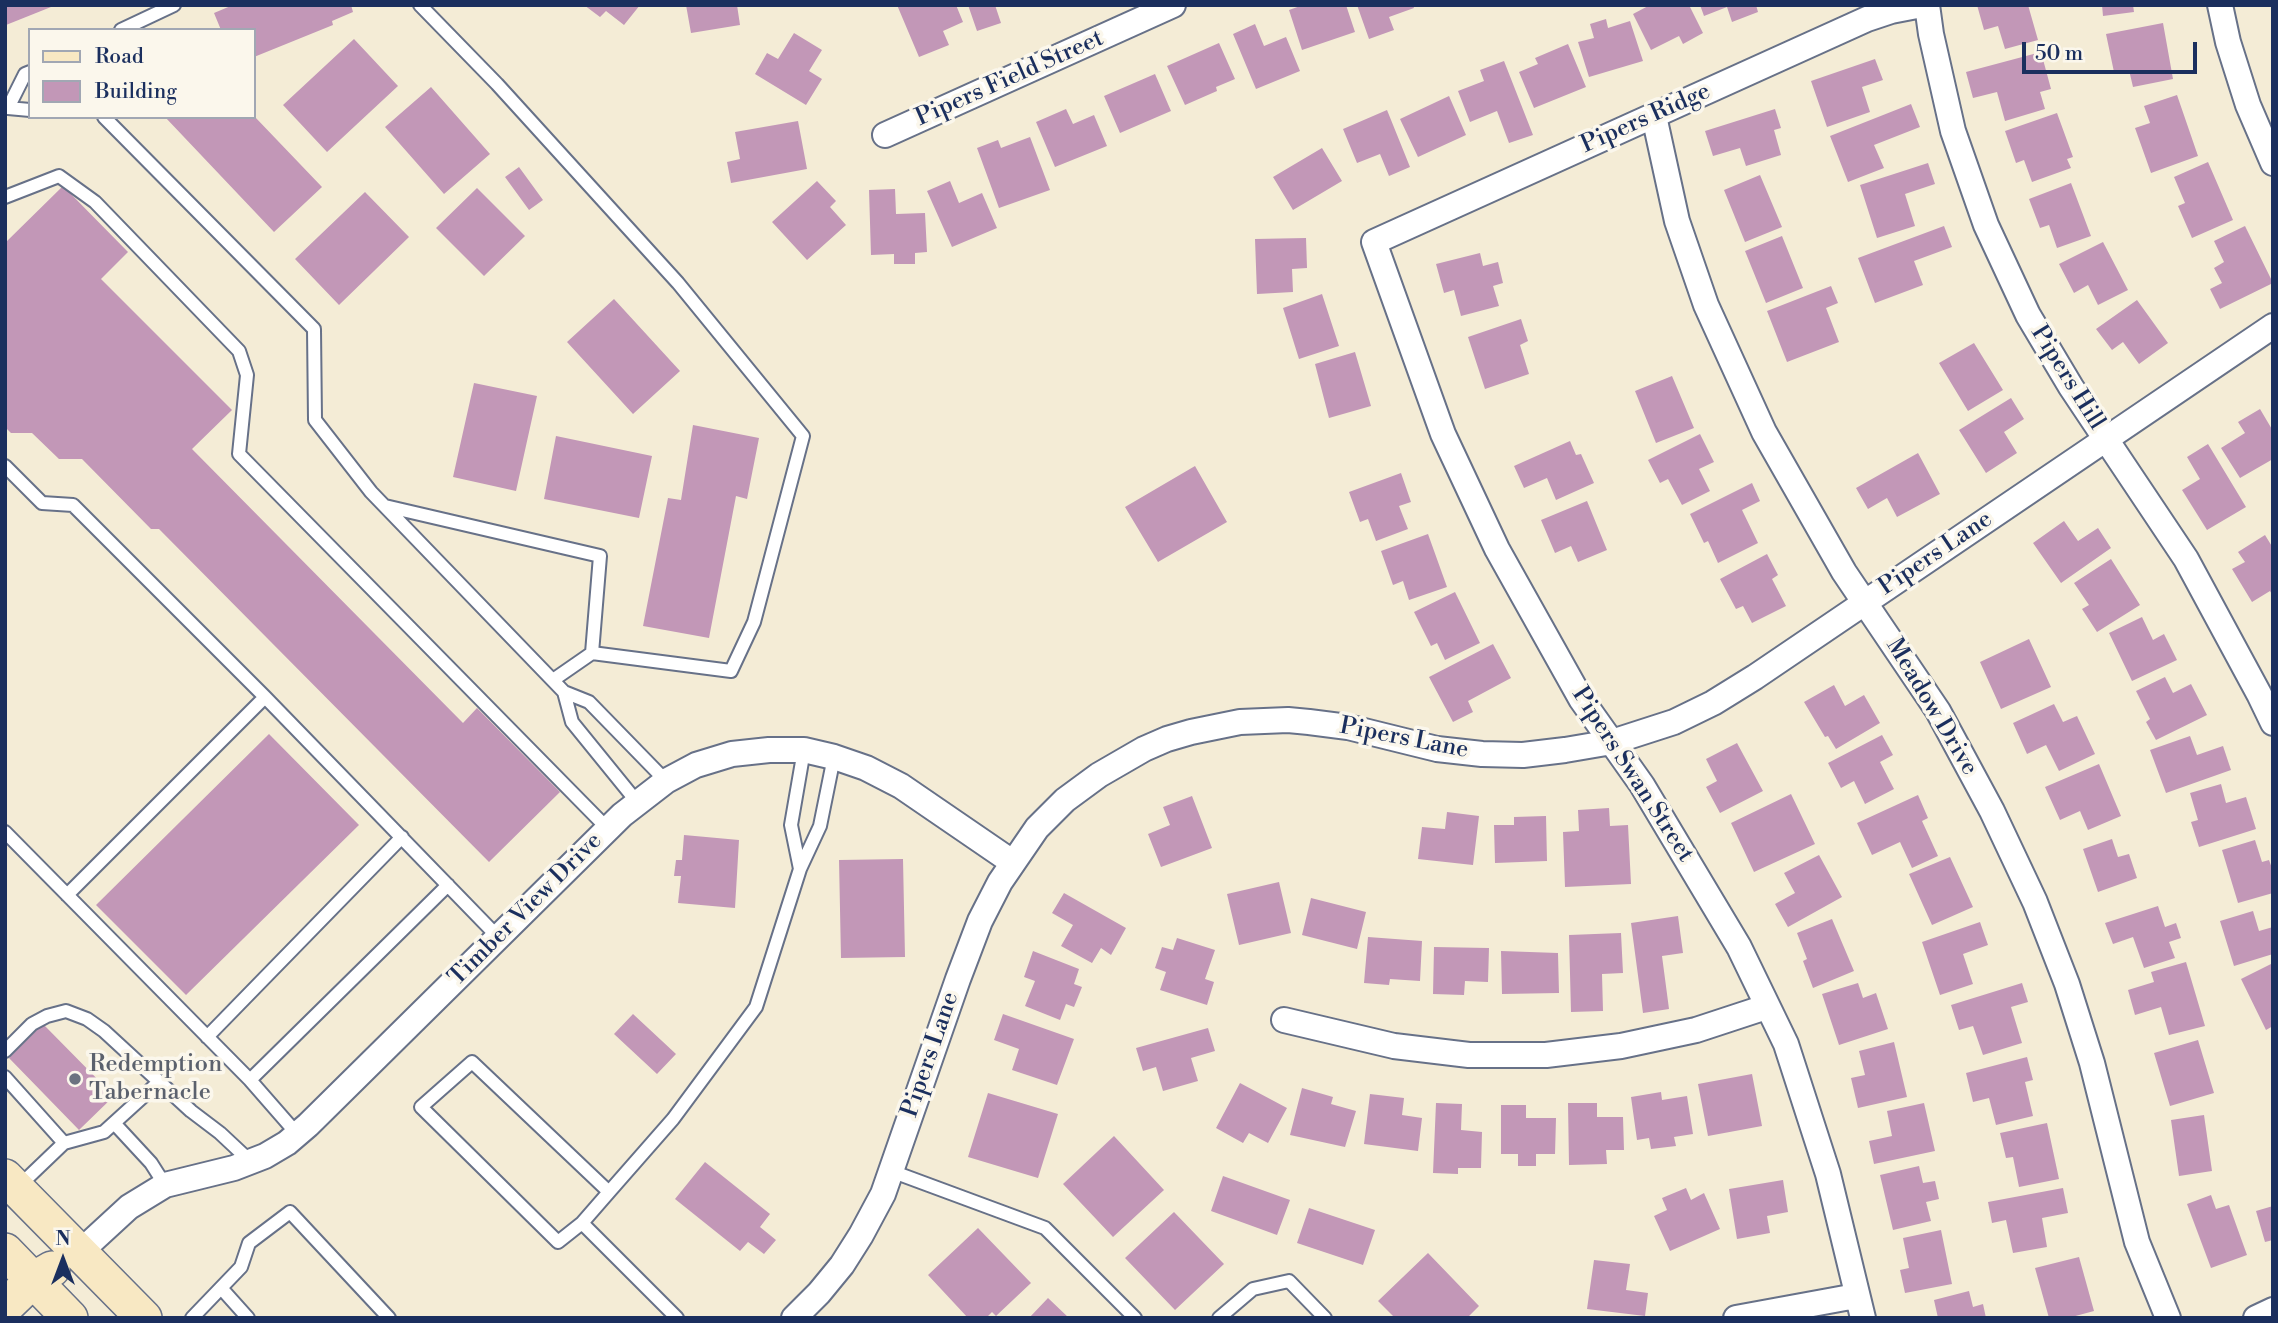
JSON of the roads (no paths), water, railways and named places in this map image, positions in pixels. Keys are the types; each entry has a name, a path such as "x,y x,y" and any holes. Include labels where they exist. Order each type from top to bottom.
{"main road":[{"path":"11,1183 144,1318"},
{"path":"5,1251 50,1305"},
{"name":"Timber View Drive","path":"5,1307 50,1305 79,1253"}],"street":[{"name":"Pipers Field Street","path":"885,135 1173,5"},
{"name":"Pipers Ridge","path":"1374,242 1867,19 1922,5"},
{"name":"Pipers Hill","path":"1927,5 1953,131 1986,225 2028,315 2071,387 2186,559 2266,690 2273,723"},
{"path":"2220,5 2228,42 2248,105 2273,163"},
{"name":"Meadow Drive","path":"1654,116 1676,221 1706,304 1764,432 1844,572 1938,711 1992,811 2035,902 2067,984 2092,1063 2137,1242 2168,1318"},
{"name":"Pipers Swan Street","path":"1374,242 1443,434 1491,538 1581,699 1642,785 1739,947 1786,1044 1828,1174 1860,1307"},
{"name":"Pipers Lane","path":"794,1318 842,1265 883,1194 980,921 1012,862 1049,814 1099,775 1167,739 1214,727 1264,720 1348,727 1437,749 1482,754 1543,753 1612,742 1674,722 1713,703 1866,603 2273,326"},
{"name":"Timber View Drive","path":"79,1253 129,1207 165,1185 251,1162 275,1151 298,1135 637,802 666,781 696,765 732,754 769,750 804,750 834,757 866,768 901,786 1012,862"},
{"path":"1284,1020 1394,1046 1469,1055 1546,1055 1621,1046 1696,1030 1766,1007"},
{"path":"1736,1318 1860,1307"},
{"path":"2256,1318 2273,1310"}],"lane":[{"path":"125,28 174,5"},
{"path":"420,5 497,84 678,283 803,436 754,622 731,671 592,653 553,680"},
{"path":"28,73 8,108 28,110"},
{"path":"106,119 314,329 315,420 372,492 564,692 589,702 666,781"},
{"path":"5,197 59,176 95,202 239,351 247,374 239,454 608,829"},
{"path":"5,466 42,502 73,505 265,697 498,937"},
{"path":"385,506 600,556 592,653"},
{"path":"564,692 572,722 637,802"},
{"path":"67,895 265,697"},
{"path":"800,869 791,825 804,750"},
{"path":"609,1192 472,1062 421,1107 558,1242 582,1223 673,1119 756,1007 800,869 820,826 834,757"},
{"path":"5,832 250,1080 298,1135"},
{"path":"207,1037 402,837"},
{"path":"250,1080 448,885"},
{"path":"5,1051 32,1024 47,1016 66,1011 87,1019 104,1031 251,1162"},
{"path":"5,1077 64,1143"},
{"path":"11,1183 64,1143 104,1132 159,1082"},
{"path":"114,1123 150,1163 165,1185"},
{"path":"891,1171 1045,1228 1135,1318"},
{"path":"192,1318 241,1266 249,1243 290,1212 389,1318"},
{"path":"582,1223 677,1318"},
{"path":"1219,1318 1254,1289 1289,1281 1325,1318"},
{"path":"222,1289 248,1318"}],"place":[{"name":"Redemption Tabernacle","path":"75,1079"}]}
